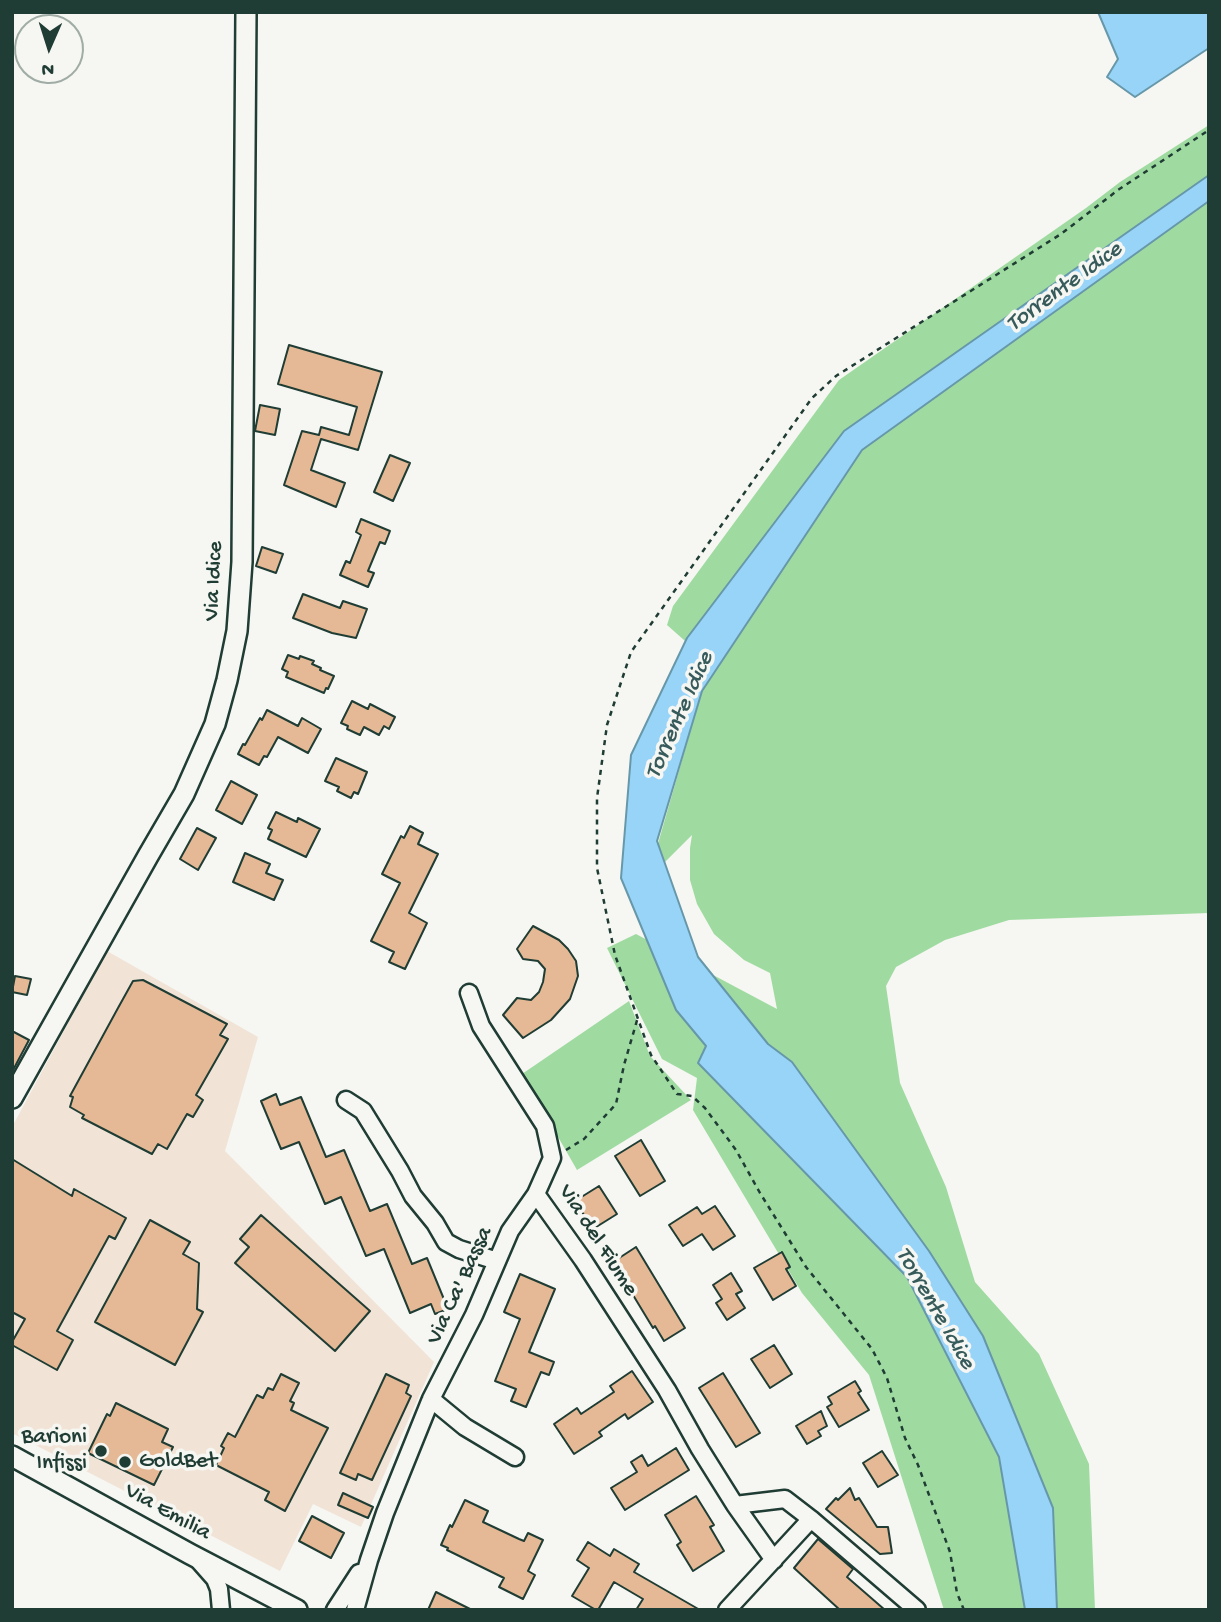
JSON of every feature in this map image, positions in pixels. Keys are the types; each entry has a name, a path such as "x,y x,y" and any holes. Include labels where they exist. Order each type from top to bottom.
{"main road":[{"name":"Via Idice","path":"12,1098 184,794 215,724 227,680 237,631 242,562 246,12"},
{"name":"Via Emilia","path":"13,1457 190,1554 263,1601 297,1610"}],"street":[{"name":"Via del Fiume","path":"469,993 481,1026 545,1126 552,1158 536,1194 583,1260 667,1390 735,1505 774,1560"},
{"path":"346,1100 363,1111 413,1195 446,1242 497,1261"},
{"name":"Via Ca' Bassa","path":"355,1610 385,1513 431,1399 474,1315 510,1231 536,1194"},
{"path":"431,1399 465,1427 515,1457"},
{"path":"735,1505 785,1499 918,1610"},
{"path":"727,1610 811,1520"},
{"path":"190,1554 215,1579 221,1610"},
{"path":"335,1610 369,1560"}],"path":[{"path":"964,1610 957,1592 950,1552 918,1465 905,1438 887,1378 872,1349 806,1268 736,1150 705,1108 692,1096 677,1094 651,1055 615,955 597,868 597,798 607,725 631,652 812,398 836,376 1061,234 1118,190 1209,131"},
{"path":"552,1158 584,1139 616,1104 638,1017"}],"shaded area":[{"path":"107,951 258,1037 225,1151 434,1362 361,1527 313,1504 280,1571 12,1433 12,1127"}],"green space":[{"path":"1209,125 1209,913 1009,920 945,940 896,967 886,986 900,1083 946,1187 975,1282 1039,1354 1089,1464 1095,1610 944,1610 869,1375 802,1293 693,1110 697,1078 662,1059 607,948 636,934 777,1009 770,973 744,960 714,934 697,904 690,880 692,835 665,862 657,847 710,663 667,625 673,606 839,380 1120,182"},
{"path":"629,1001 650,1056 691,1100 577,1170 522,1074"}],"water":[{"path":"1098,12 1209,12 1209,48 1135,97 1107,77 1118,59"},
{"name":"Torrente Idice","path":"1209,175 1209,201 862,450 702,691 657,841 698,957 768,1044 792,1062 929,1251 983,1336 1053,1508 1057,1610 1025,1610 999,1457 907,1277 698,1063 706,1046 676,1010 621,878 631,755 687,638 844,431"}],"building":[{"path":"289,345 382,372 358,450 321,439 311,470 345,483 336,507 284,485 302,431 319,435 321,427 349,435 357,407 278,384"},
{"path":"260,405 280,409 275,435 255,431"},
{"path":"390,455 410,463 393,501 374,492"},
{"path":"361,519 390,531 385,544 380,542 368,571 374,573 368,587 340,575 346,561 350,563 361,535 356,532"},
{"path":"262,547 283,554 276,573 256,566"},
{"path":"303,594 340,608 343,601 367,609 356,638 332,633 293,618"},
{"path":"288,655 314,661 312,664 321,668 320,670 334,676 328,689 326,688 324,693 286,677 288,672 282,669"},
{"path":"352,701 368,709 370,704 395,717 389,729 384,726 379,735 364,727 360,735 347,729 348,726 341,723"},
{"path":"267,710 298,726 302,718 321,729 308,753 278,737 267,757 264,756 259,765 238,754"},
{"path":"336,758 367,772 358,794 354,792 351,798 337,791 339,787 325,781"},
{"path":"231,781 257,795 242,824 216,810"},
{"path":"276,812 297,822 298,818 320,829 306,857 268,839 272,830 268,828"},
{"path":"410,826 423,833 418,844 438,854 409,913 427,923 405,969 389,962 394,952 371,941 400,883 382,874 401,836 404,838"},
{"path":"197,828 216,838 198,870 180,859"},
{"path":"245,853 270,864 266,873 283,880 274,900 233,882"},
{"path":"533,926 559,940 568,949 576,961 578,976 570,999 551,1020 523,1038 503,1015 517,998 531,1000 539,992 543,982 545,969 538,961 523,959 517,949"},
{"path":"15,976 31,979 27,995 12,992"},
{"path":"143,980 227,1024 220,1035 228,1039 196,1095 203,1100 193,1117 187,1114 167,1149 158,1144 152,1154 82,1118 84,1115 70,1107 73,1097 70,1096 133,981"},
{"path":"12,1031 29,1040 12,1072"},
{"path":"276,1094 280,1105 301,1097 326,1157 344,1150 370,1211 387,1204 412,1264 427,1258 448,1309 435,1314 431,1304 410,1313 384,1249 366,1256 341,1197 325,1204 299,1142 281,1149 261,1101"},
{"path":"641,1140 665,1181 640,1196 615,1156"},
{"path":"12,1159 72,1196 74,1189 126,1218 115,1239 109,1236 57,1331 73,1340 57,1370 12,1345 25,1319 12,1312"},
{"path":"599,1186 617,1214 593,1229 575,1201"},
{"path":"715,1206 735,1236 713,1250 702,1234 683,1246 669,1225 697,1207 702,1214"},
{"path":"261,1215 370,1311 335,1351 235,1263 249,1247 240,1239"},
{"path":"150,1220 190,1242 183,1254 199,1263 197,1309 203,1312 175,1365 95,1322"},
{"path":"636,1247 685,1328 664,1341 655,1326 653,1328 613,1262"},
{"path":"782,1252 790,1267 786,1269 796,1286 773,1300 754,1268"},
{"path":"731,1273 742,1291 736,1294 745,1308 727,1320 716,1303 722,1299 713,1285"},
{"path":"520,1274 555,1289 529,1352 554,1362 549,1375 541,1372 526,1407 511,1401 516,1389 495,1381 520,1319 504,1312"},
{"path":"774,1345 792,1374 770,1388 751,1359"},
{"path":"632,1371 653,1402 628,1419 625,1414 599,1432 602,1436 574,1454 554,1424 577,1408 581,1414 614,1392 610,1386"},
{"path":"723,1373 760,1433 736,1447 699,1388"},
{"path":"281,1374 299,1383 290,1401 294,1403 291,1410 328,1428 285,1511 265,1500 269,1492 216,1465 228,1433 235,1437 257,1395 263,1398 268,1388 273,1390"},
{"path":"386,1374 409,1385 406,1393 411,1396 372,1480 358,1474 356,1480 340,1473"},
{"path":"855,1381 861,1391 858,1393 869,1410 839,1427 827,1407 832,1404 828,1397"},
{"path":"116,1403 168,1429 162,1442 173,1447 154,1485 88,1453 107,1414 110,1416"},
{"path":"821,1411 827,1426 818,1431 821,1436 807,1444 796,1426"},
{"path":"676,1448 689,1470 625,1510 611,1488 637,1472 631,1462 642,1455 648,1466"},
{"path":"882,1451 898,1475 878,1487 863,1463"},
{"path":"850,1488 855,1500 859,1498 877,1527 888,1527 892,1553 880,1554 826,1509"},
{"path":"343,1493 373,1507 368,1518 338,1505"},
{"path":"696,1496 714,1525 710,1527 724,1551 693,1571 677,1545 681,1542 665,1515"},
{"path":"465,1500 488,1511 483,1522 524,1541 528,1533 543,1540 528,1571 535,1575 523,1599 499,1587 504,1578 441,1545"},
{"path":"312,1516 344,1533 331,1558 299,1541"},
{"path":"818,1539 853,1569 847,1577 885,1610 840,1610 794,1568"},
{"path":"588,1542 610,1556 614,1549 639,1564 634,1572 700,1610 636,1610 643,1599 614,1582 598,1610 572,1596 589,1568 577,1560"},
{"path":"436,1592 472,1610 428,1610"}],"place":[{"name":"Barioni Infissi","path":"101,1451"},
{"name":"GoldBet","path":"125,1462"}]}
